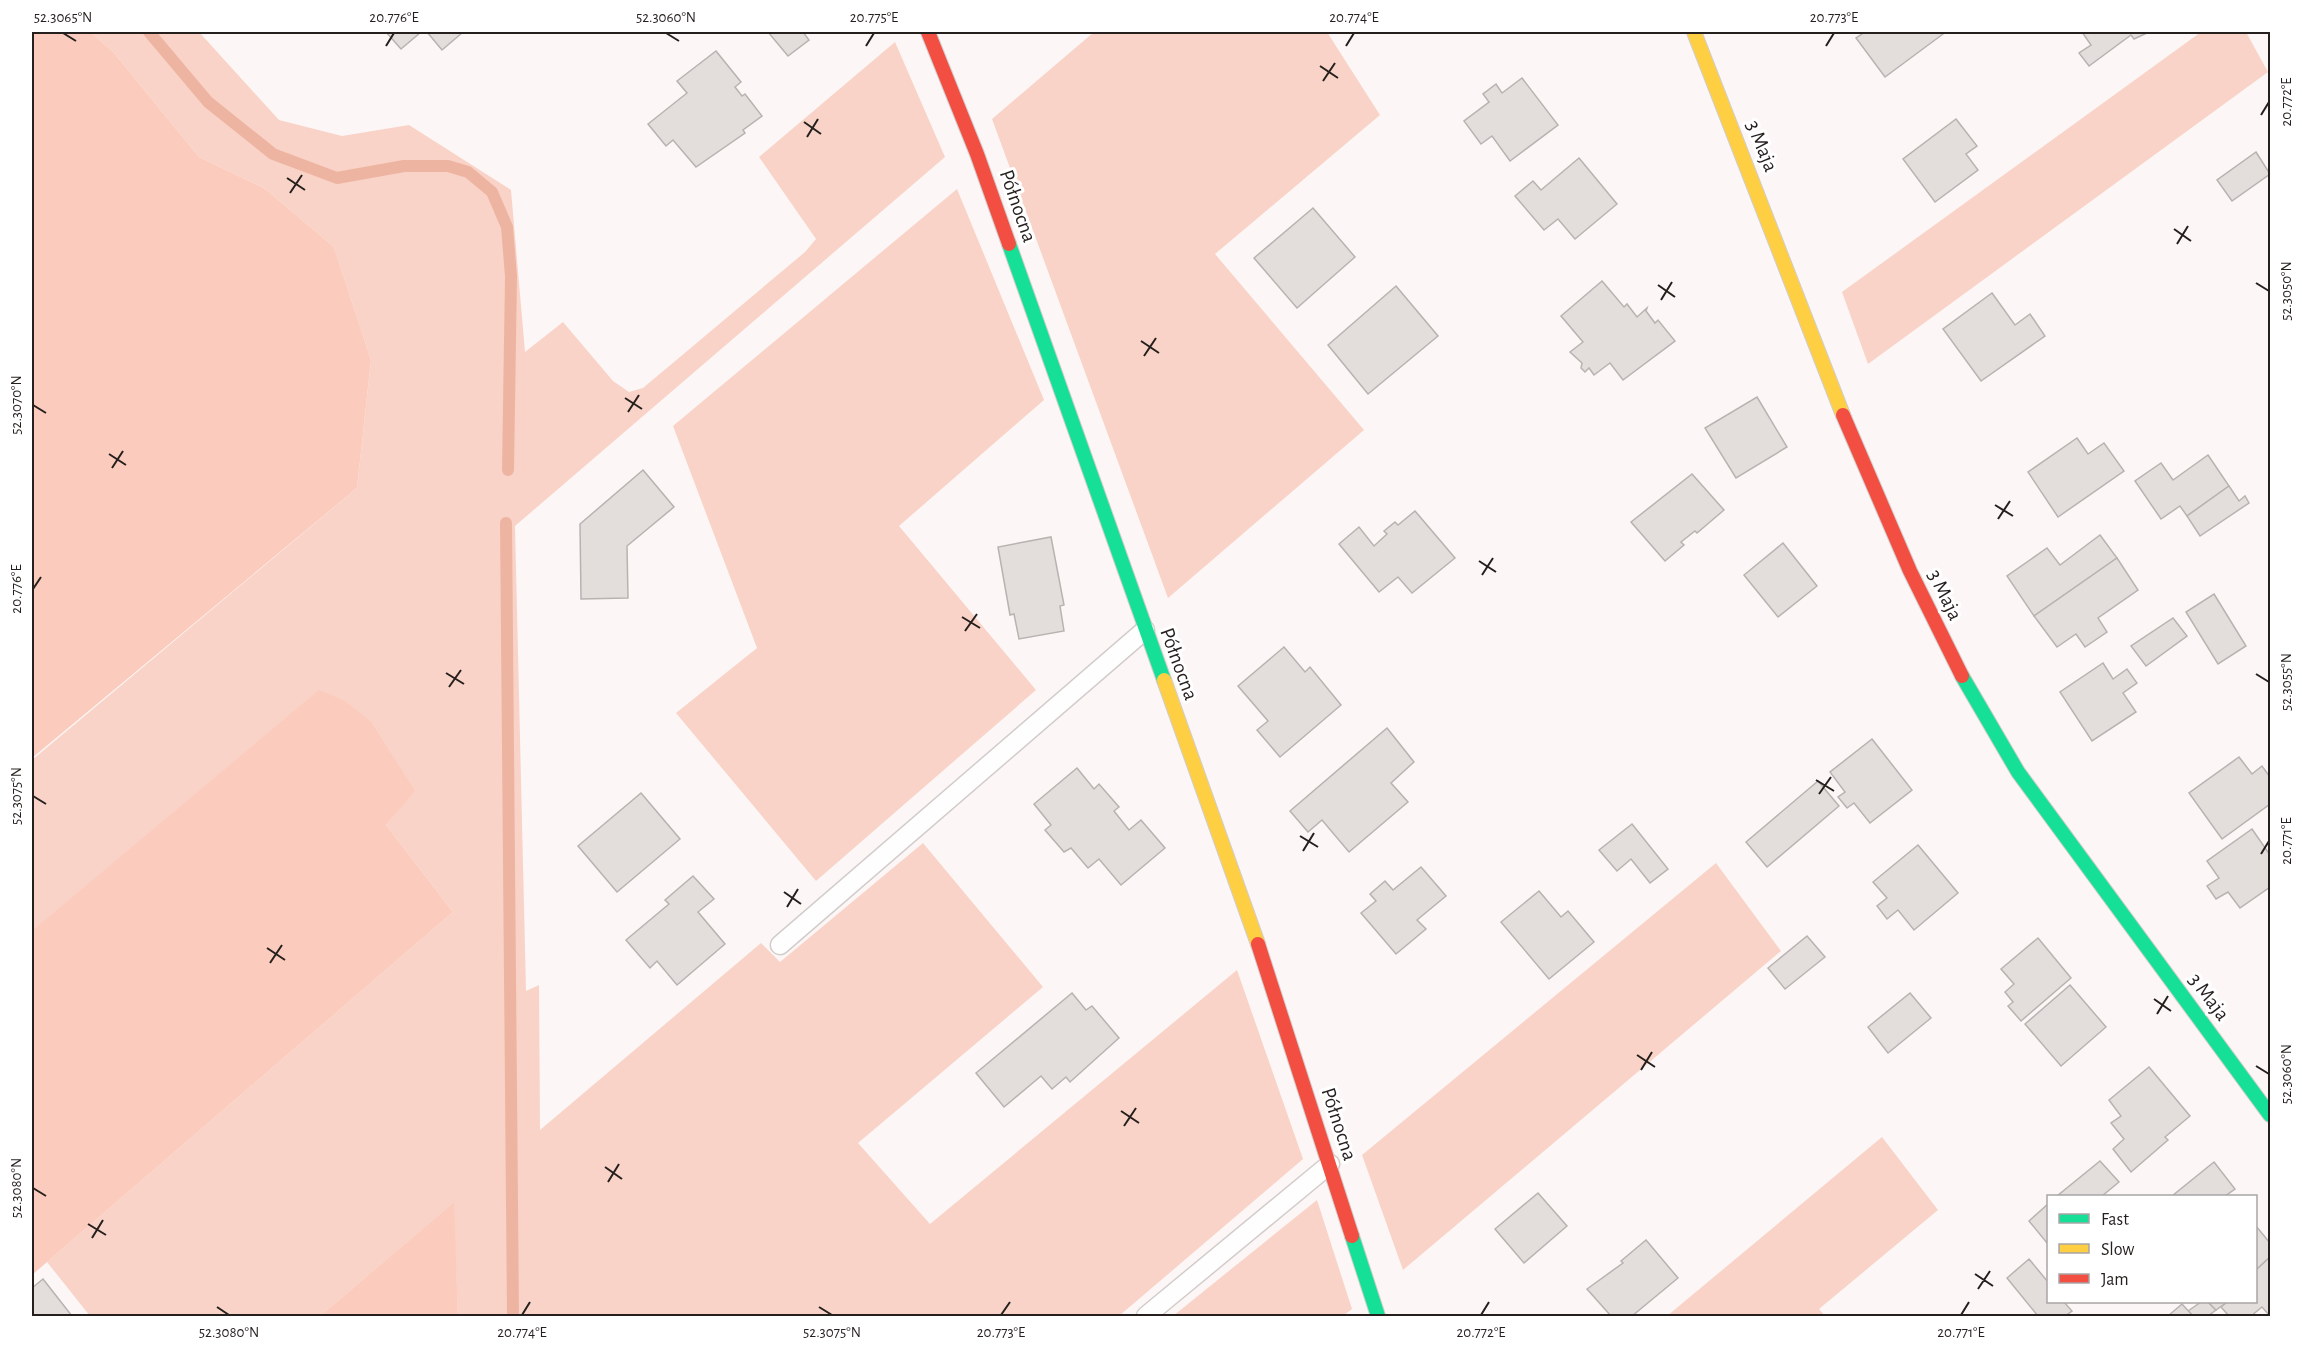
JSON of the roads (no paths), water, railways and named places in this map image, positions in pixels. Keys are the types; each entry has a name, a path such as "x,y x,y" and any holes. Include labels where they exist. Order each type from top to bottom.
{"street":[{"name":"Północna","path":"928,32 977,154 1263,957 1374,1314"},
{"name":"3 Maja","path":"1694,32 1784,255 1855,444 1910,571 1948,651 2018,772 2271,1115"}],"lane":[{"path":"780,945 1145,630"},
{"path":"1146,1317 1329,1164"}],"waterway":[{"path":"149,32 208,102 273,154 337,178 404,166 448,166 468,172 492,192 507,227 511,276 508,470"},
{"path":"506,523 513,1316"}]}
